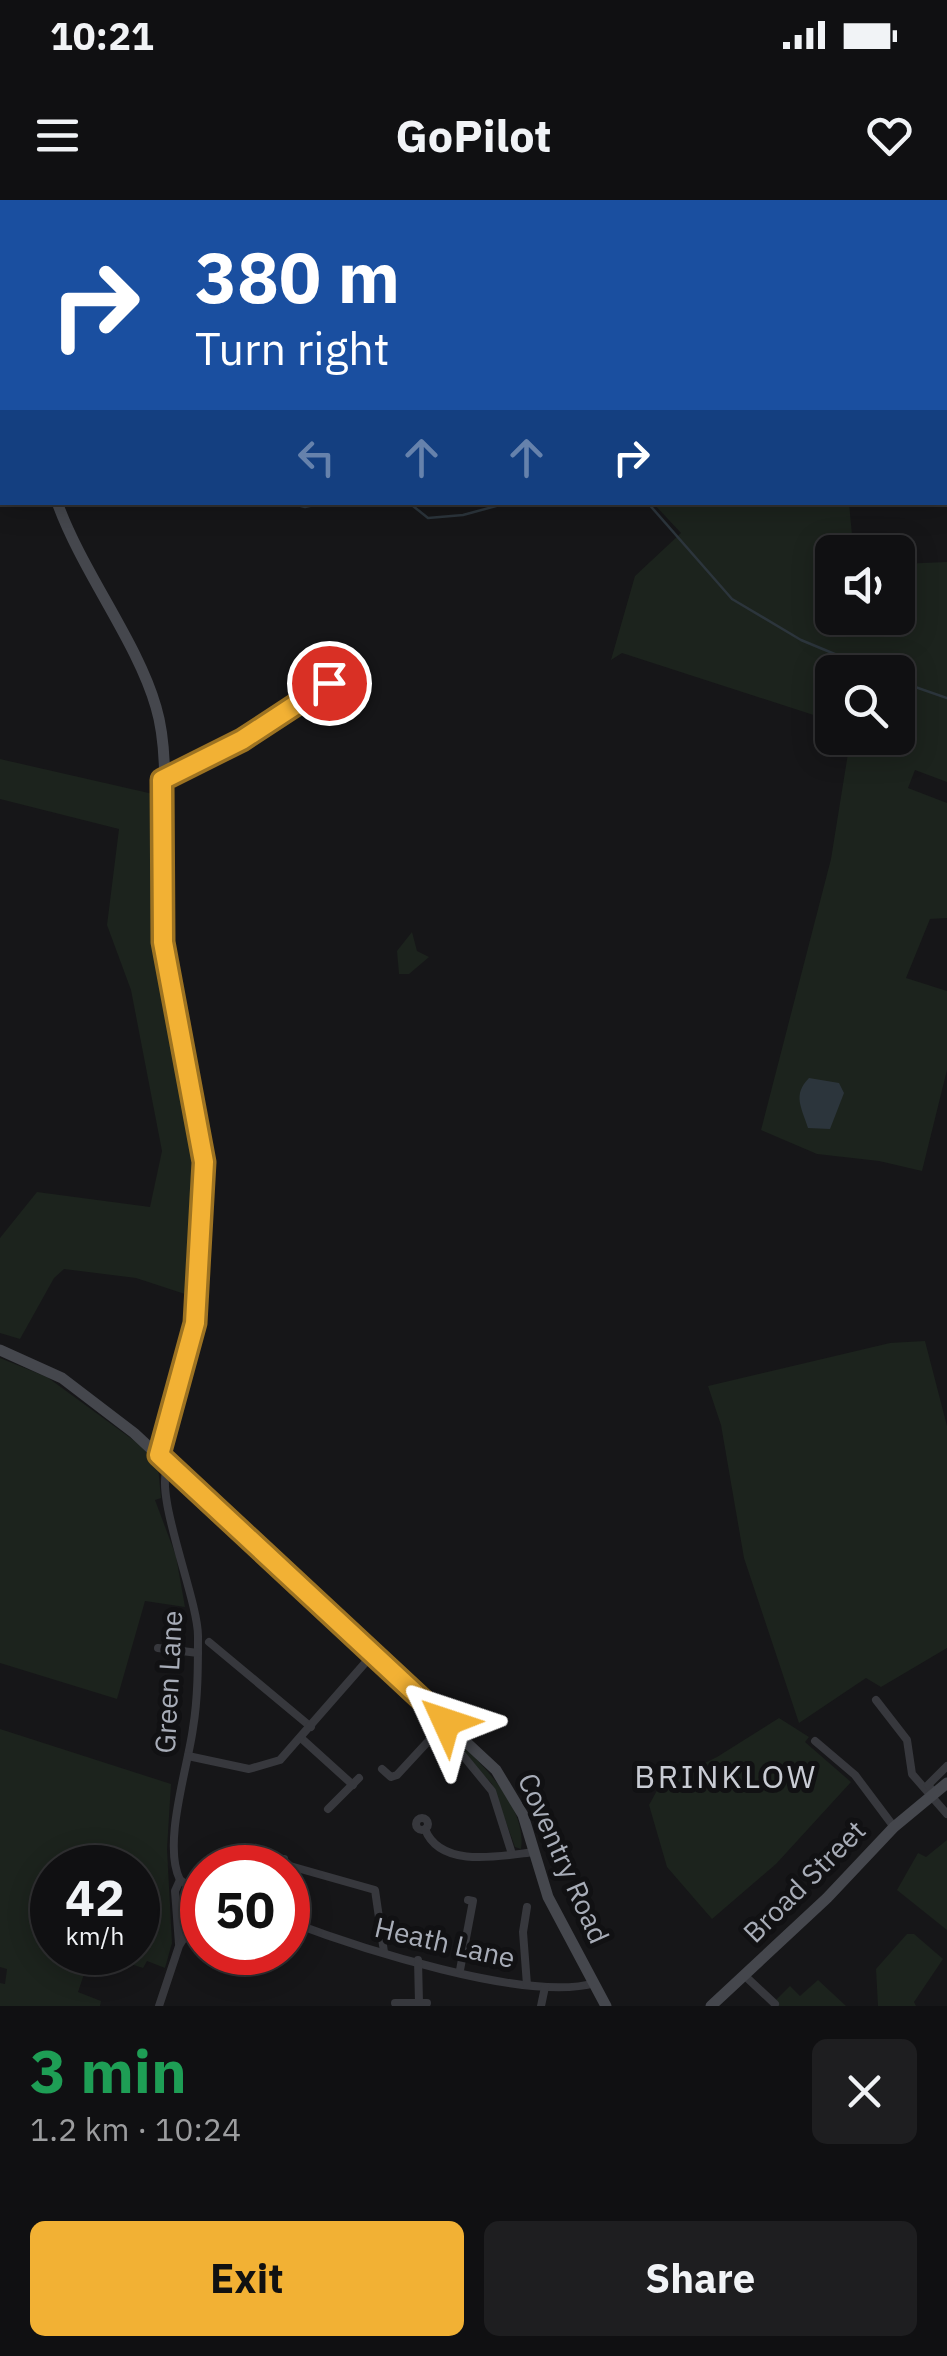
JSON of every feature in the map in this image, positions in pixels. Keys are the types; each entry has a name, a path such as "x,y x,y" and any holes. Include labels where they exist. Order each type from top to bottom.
{"main road":[{"path":"58,505 76,550 156,704 162,780 163,942 204,1162 195,1323 164,1460"},
{"name":"Coventry Road","path":"0,1350 82,1390 164,1460 504,1778 523,1815 542,1883 606,2006"},
{"name":"Broad Street","path":"711,2006 837,1888 894,1827 947,1783"}],"street":[{"path":"162,780 242,740 329,683"},
{"name":"Green Lane","path":"164,1460 163,1474 196,1603 198,1652 188,1756 176,1818 179,1946"},
{"path":"168,1636 162,1649 198,1652"},
{"path":"208,1642 311,1727"},
{"path":"188,1756 259,1768 280,1760 372,1656"},
{"path":"876,1700 907,1740 912,1774 947,1814"},
{"path":"382,1769 391,1777 398,1775 446,1722"},
{"path":"301,1738 356,1781 328,1809"},
{"name":"Coventry Road","path":"464,1739 460,1752 492,1791 507,1826 512,1854"},
{"path":"814,1740 854,1776 894,1827"},
{"path":"932,1794 928,1785 947,1766"},
{"path":"425,1829 432,1843 446,1851 478,1858 534,1852"},
{"path":"310,1872 375,1890 384,1952"},
{"path":"460,1970 473,1901 468,1900"},
{"path":"526,1985 523,1932 527,1907"},
{"name":"Heath Lane","path":"310,1928 384,1952 526,1985 595,1983"},
{"path":"159,2006 179,1946"},
{"path":"396,2003 423,2003 418,1960"},
{"path":"744,1975 775,2004"},
{"path":"541,2006 545,1987"}],"shaded area":[{"path":"655,505 849,505 852,535 815,535 815,635 915,635 915,563 947,562 947,782 915,770 908,788 947,803 947,918 930,919 906,978 947,991 947,1070 922,1171 817,1154 761,1130 831,859 848,755 915,755 915,655 815,655 815,715 622,653 611,660 635,576 681,533"},
{"path":"0,759 153,794 157,947 198,1171 191,1296 136,1278 64,1269 54,1278 20,1339 0,1333 0,1238 37,1192 150,1207 162,1151 131,990 107,925 119,829 0,799"},
{"path":"412,932 417,951 429,957 409,974 399,974 397,951"},
{"path":"809,1078 839,1083 844,1093 830,1129 808,1128 800,1096"},
{"path":"925,1341 947,1426 947,1648 881,1687 866,1678 799,1723 744,1558 721,1425 708,1386 890,1343"},
{"path":"0,1358 47,1377 151,1453 158,1466 161,1498 155,1500 176,1556 185,1607 145,1601 117,1699 0,1663"},
{"path":"779,1718 809,1737 805,1742 851,1782 776,1864 712,1919 667,1867 649,1805 660,1785 717,1757"},
{"path":"0,1729 171,1784 167,1849 172,1943 165,1968 160,1966 160,1845 30,1845 30,1975 84,1975 78,1992 101,2001 100,2006 0,2006 0,1983 5,1984 7,1969 0,1967"},
{"path":"463,1746 512,1806 518,1820 521,1849 515,1847 492,1784 463,1753"},
{"path":"947,1840 947,1930 897,1890 918,1853 926,1857"},
{"path":"907,1934 914,1934 943,1959 914,2002 916,2006 878,2006 876,1969"},
{"path":"818,1980 846,2006 770,2006 790,1986 800,1996"}],"waterway":[{"path":"297,505 314,505"},
{"path":"412,505 428,518 463,515 500,505"},
{"path":"650,505 732,599 801,640 837,655"},
{"path":"915,687 947,698"}],"district":[{"name":"BRINKLOW","path":"726,1776"}],"route":[{"path":"329,683 242,740 162,780 163,942 204,1162 195,1323 159,1455 446,1722"}]}
